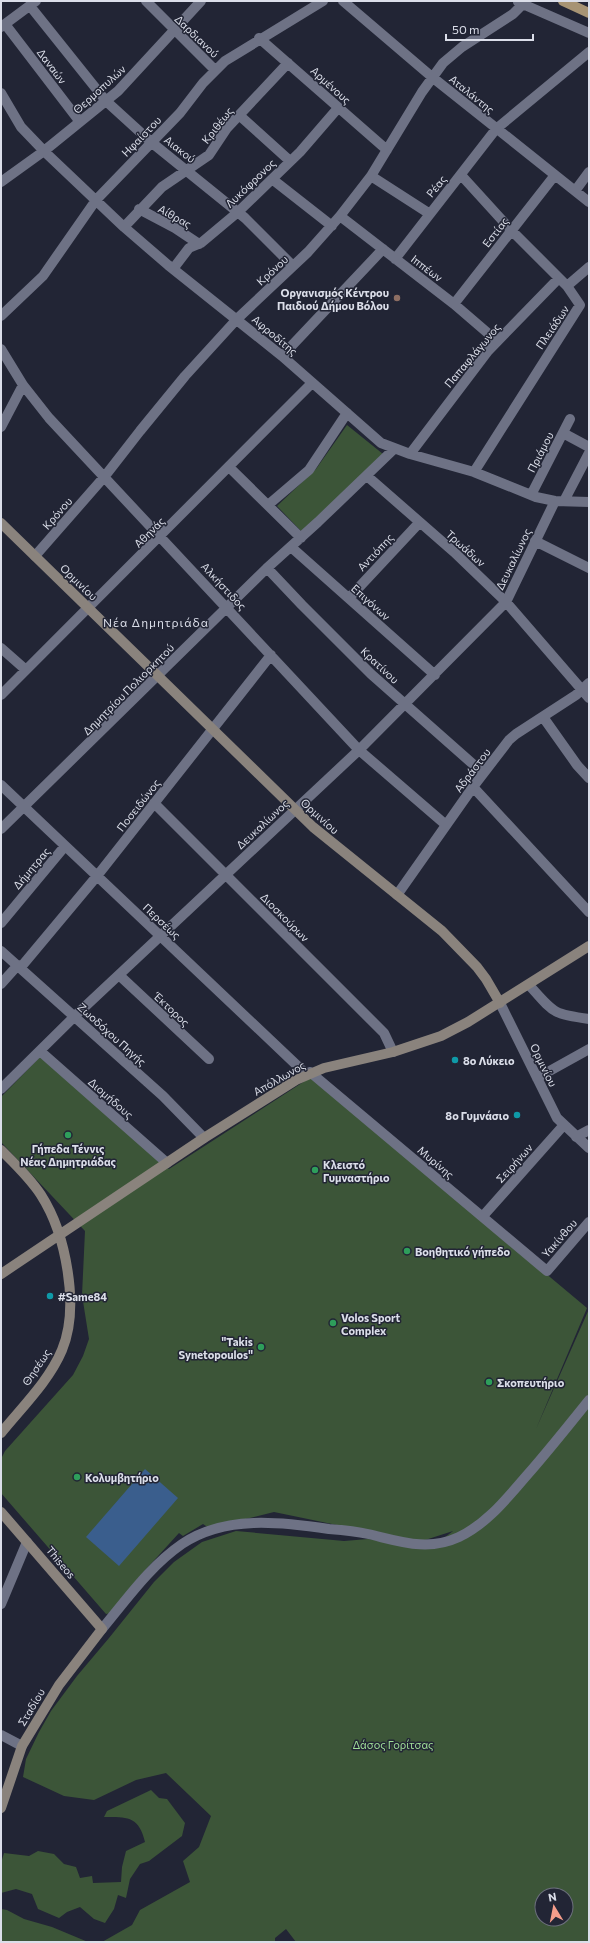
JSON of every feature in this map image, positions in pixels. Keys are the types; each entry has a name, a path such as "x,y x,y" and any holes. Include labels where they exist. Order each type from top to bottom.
{"main road":[{"path":"562,1 589,13"}],"street":[{"name":"Δαρδιανού","path":"146,1 215,70"},
{"name":"Θερμοπυλών","path":"1,182 44,151 122,87 201,1"},
{"name":"Ηφαίστου","path":"1,316 43,276 96,200 180,113 215,70 227,58 323,1"},
{"name":"Αταλάντης","path":"343,1 432,77 589,202"},
{"path":"3,26 33,3"},
{"name":"Αιακού","path":"33,3 106,101 151,142 238,212 293,266"},
{"name":"Κρόνου","path":"36,556 105,476 175,388 237,319 293,266 332,226 371,176 432,77 452,55 513,14 520,3"},
{"path":"520,3 589,33"},
{"name":"Δαναών","path":"3,26 80,122"},
{"name":"Αρμένους","path":"259,38 387,150"},
{"name":"Ρέας","path":"395,259 496,129 589,52"},
{"name":"Κριθέως","path":"124,227 139,209 162,187 186,169 209,155 224,132 288,63"},
{"name":"Αφροδίτης","path":"1,93 21,127 124,227 173,269 282,356 377,440 394,449 474,472 531,495 560,501 589,502"},
{"name":"Λυκόφρoνος","path":"173,269 190,248 199,244 238,212 272,179 338,108"},
{"path":"239,115 290,161"},
{"path":"575,191 589,172"},
{"name":"Πλειάδων","path":"461,175 511,230 560,278 579,302 580,308 545,359 474,472"},
{"name":"Εστίας","path":"454,304 555,175"},
{"path":"371,176 430,214"},
{"path":"272,179 332,226"},
{"name":"Αίθρας","path":"139,209 175,228 199,244"},
{"name":"Ιππέων","path":"340,216 454,304 496,341"},
{"path":"282,356 383,249"},
{"path":"567,286 589,267"},
{"name":"Παπαφλάγωνος","path":"410,454 456,391 496,341 560,278"},
{"name":"Αλκήστιδος","path":"1,349 23,385 49,418 105,476 359,750 446,825"},
{"name":"Αθηνάς","path":"1,695 312,383"},
{"path":"1,427 23,385"},
{"path":"268,505 309,470 347,414"},
{"name":"Πριάμου","path":"531,495 570,419"},
{"path":"563,433 589,447"},
{"name":"Δημητρίου Πολιορκητού","path":"1,829 227,607 394,449"},
{"name":"Δευκαλίωνος","path":"1,1089 75,1016 359,750 506,602 535,541 589,453"},
{"path":"229,467 301,538"},
{"name":"Τρωάδων","path":"367,476 454,552 506,602 587,690"},
{"name":"Ορμινίου","path":"1,523 295,810 331,842 436,926 468,956 486,979 500,1003 557,1118 563,1126 589,1148"},
{"name":"Αντιόπης","path":"349,598 419,523"},
{"path":"535,541 589,568"},
{"name":"Επιγόνων","path":"291,546 435,675"},
{"name":"Κρατίνου","path":"268,568 338,642 483,773"},
{"path":"1,648 26,670"},
{"name":"Ποσειδώνος","path":"1,984 19,966 97,876 271,655"},
{"name":"Αδράστου","path":"398,895 473,786 509,740 543,716 587,690"},
{"path":"543,716 576,765 589,778"},
{"name":"Περσέως","path":"1,785 160,936 308,1073"},
{"path":"473,786 589,912"},
{"name":"Διοσκούρων","path":"154,804 384,1032 393,1052"},
{"name":"Δήμητρας","path":"1,923 65,846"},
{"name":"Απόλλωνος","path":"1,1274 59,1233 204,1138 308,1073 393,1052 446,1034 500,1003 589,946"},
{"name":"Ζωοδόχου Πηγής","path":"1,951 163,1096 204,1138"},
{"name":"Έκτορος","path":"119,975 209,1059"},
{"path":"529,985 555,1012 562,1015 589,1019"},
{"path":"537,1078 589,1049"},
{"name":"Διομήδους","path":"40,1051 167,1163"},
{"name":"Μυρίνης","path":"308,1073 483,1216 547,1271"},
{"name":"Σειρήνων","path":"483,1216 563,1126"},
{"path":"576,1137 589,1130"},
{"name":"Θησέως","path":"1,1150 37,1189 49,1210 59,1233 66,1266 69,1292 68,1325 64,1344 48,1374 1,1433"},
{"name":"Υακίνθου","path":"547,1271 589,1222"},
{"path":"102,1629 160,1562 189,1540 218,1528 253,1523 299,1525 364,1533 407,1544 437,1542 459,1536 495,1512 561,1436 589,1400"},
{"name":"Thiseos","path":"1,1512 102,1629"},
{"path":"1,1604 27,1542"},
{"name":"Σταδίου","path":"1,1808 22,1746 59,1685 102,1629"},
{"path":"1,1735 22,1746"}],"green space":[{"path":"347,425 383,454 302,532 277,506 316,469"},
{"name":"Δάσος Γορίτσας","path":"41,1056 169,1169 311,1077 587,1308 536,1429 589,1309 589,1942 296,1942 286,1929 275,1938 275,1942 102,1942 132,1925 140,1910 190,1882 183,1861 199,1847 211,1816 166,1773 136,1780 94,1800 64,1796 23,1777 26,1759 51,1711 77,1676 154,1582 174,1562 202,1542 236,1531 344,1541 368,1539 431,1548 453,1531 419,1542 274,1512 209,1528 203,1524 183,1536 179,1533 138,1578 111,1613 106,1614 1,1493 1,1459 5,1451 73,1375 83,1356 89,1339 82,1295 85,1231 1,1142 1,1097"},
{"path":"151,1790 159,1798 167,1799 185,1823 182,1836 149,1861 140,1864 130,1879 126,1898 118,1895 114,1909 105,1923 94,1919 80,1907 67,1912 59,1918 38,1909 32,1894 16,1889 1,1893 1,1863 4,1853 29,1856 38,1851 54,1854 64,1864 76,1867 80,1878 92,1876 93,1883 121,1882 122,1867 126,1851 145,1842 139,1827 131,1820 119,1817 104,1817 107,1811"},
{"path":"1,1909 7,1910 24,1919 52,1927 88,1942 2,1942"}],"water":[{"path":"145,1469 178,1498 119,1566 86,1537"}],"place":[{"name":"Οργανισμός Κέντρου Παιδιού Δήμου Βόλου","path":"397,298"},
{"name":"8ο Λύκειο","path":"455,1060"},
{"name":"8ο Γυμνάσιο","path":"517,1115"},
{"name":"Γήπεδα Τέννις Νέας Δημητριάδας","path":"68,1135"},
{"name":"Κλειστό Γυμναστήριο","path":"315,1170"},
{"name":"Βοηθητικό γήπεδο","path":"407,1251"},
{"name":"#Same84","path":"50,1296"},
{"name":"Volos Sport Complex","path":"333,1323"},
{"name":"\"Takis Synetopoulos\"","path":"261,1347"},
{"name":"Σκοπευτήριο","path":"489,1382"},
{"name":"Κολυμβητήριο","path":"77,1477"}],"district":[{"name":"Νέα Δημητριάδα","path":"156,622"}]}
